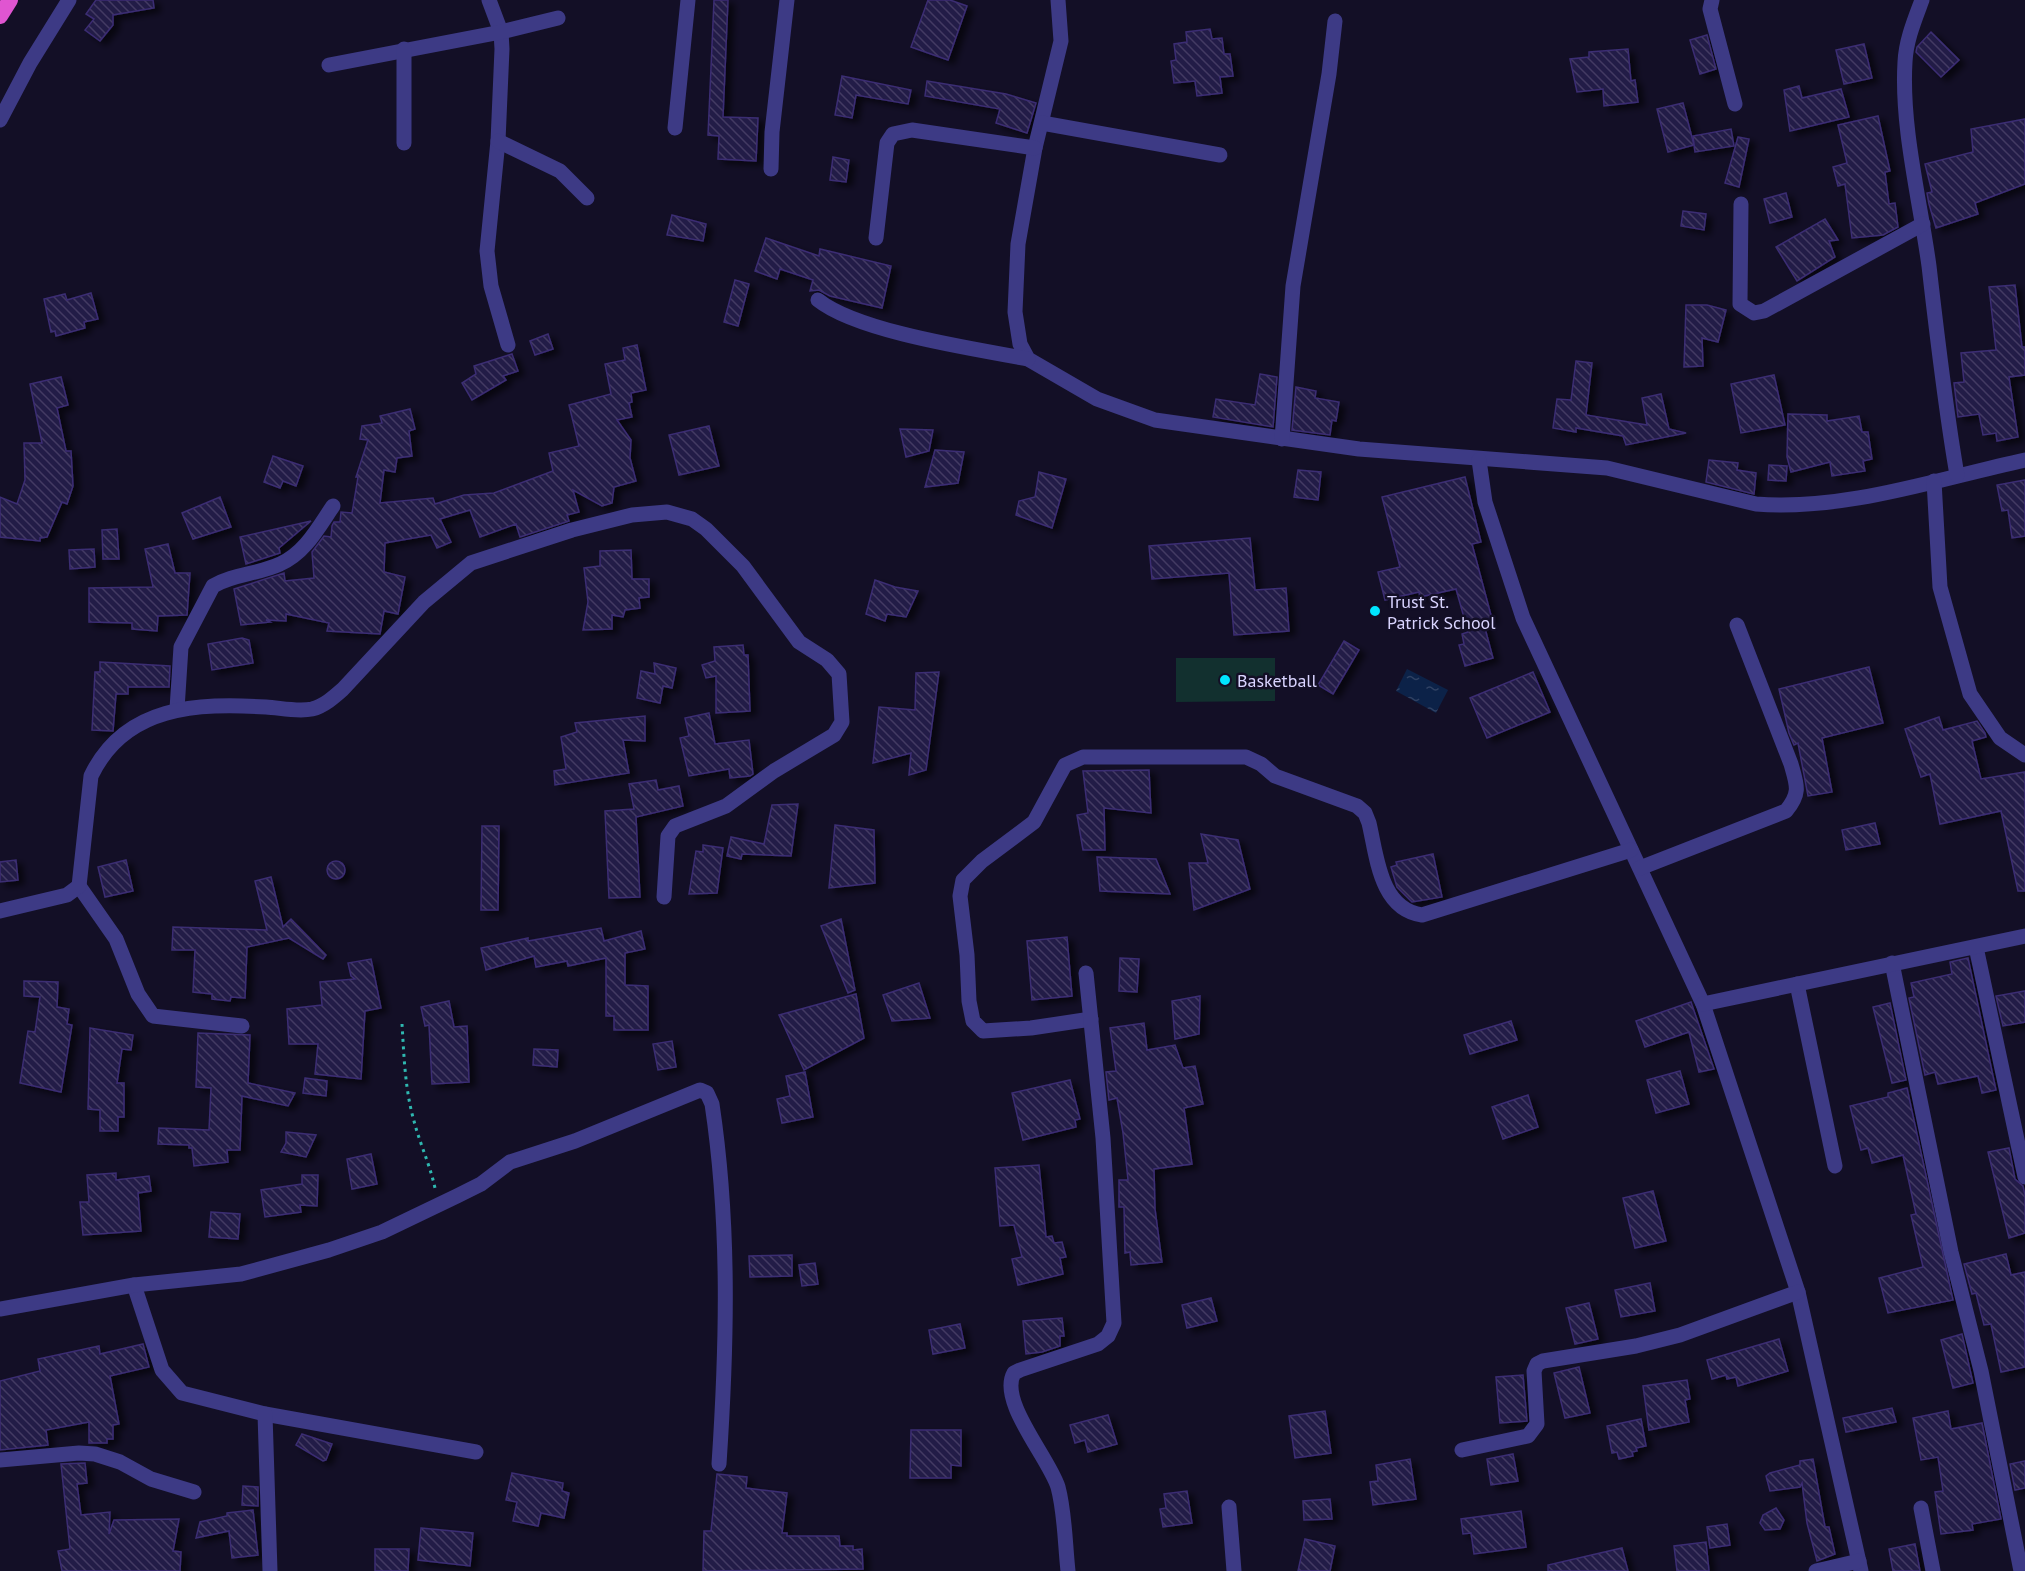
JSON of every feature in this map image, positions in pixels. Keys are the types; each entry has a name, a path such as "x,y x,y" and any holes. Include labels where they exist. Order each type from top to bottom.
{"highway":[{"path":"0,16 10,0"}],"street":[{"path":"0,120 30,63 69,0"},
{"path":"489,0 501,32 498,141 487,251 491,286 508,345"},
{"path":"675,128 687,0"},
{"path":"771,169 772,132 787,0"},
{"path":"1028,359 1017,329 1014,297 1018,244 1035,148 1060,41 1058,0"},
{"path":"1712,0 1710,9 1735,104"},
{"path":"1922,0 1912,25 1905,60 1906,112 1923,224 1942,390 1957,475"},
{"path":"329,65 501,32 558,18"},
{"path":"1282,439 1293,286 1329,74 1335,21"},
{"path":"404,49 404,143"},
{"path":"1042,123 1220,155"},
{"path":"876,238 887,143 893,134 912,130 1035,148"},
{"path":"498,141 560,171 587,198"},
{"path":"1741,204 1740,304 1754,313 1764,312 1923,224"},
{"path":"818,300 849,318 1028,359 1096,399 1155,420 1282,439 1479,460 1607,468 1756,504 1777,506 1841,501 2025,460"},
{"path":"1479,460 1485,502 1523,618 1703,1004 1798,1292 1860,1566 1815,1571"},
{"path":"1934,481 1940,587 1970,694 2000,738 2025,755"},
{"path":"177,709 181,647 213,586 279,565 295,556 308,543 333,506"},
{"path":"242,1026 153,1016 138,994 116,939 79,886 92,776 98,763 132,729 152,717 177,709 225,706 313,709 329,701 343,689 424,602 471,563 562,533 632,514 659,512 680,514 706,529 743,566 799,642 827,660 838,674 842,722 834,735 774,771 726,806 675,826 668,836 664,897"},
{"path":"1640,868 1786,811 1796,800 1797,786 1791,764 1737,625"},
{"path":"1091,1019 1005,1031 983,1031 977,1026 969,1001 967,955 960,896 963,880 982,861 1034,822 1065,765 1073,759 1135,756 1246,758 1261,764 1275,776 1357,806 1365,813 1369,823 1389,894 1401,909 1409,913 1422,915 1631,850"},
{"path":"0,911 67,895 79,886"},
{"path":"1703,1004 2025,936"},
{"path":"1976,947 2025,1177"},
{"path":"1892,963 1951,1252 1982,1371 2021,1571"},
{"path":"1068,1571 1057,1485 1014,1405 1010,1384 1014,1373 1020,1370 1098,1344 1108,1336 1114,1323 1103,1138 1086,972"},
{"path":"1797,984 1835,1166"},
{"path":"0,1309 134,1285 241,1274 291,1261 382,1232 481,1184 510,1162 575,1141 696,1091 707,1093 714,1117 726,1253 726,1358 719,1464"},
{"path":"134,1285 156,1354 171,1383 182,1393 265,1414 476,1452"},
{"path":"1462,1450 1528,1436 1534,1431 1537,1424 1534,1371 1537,1364 1543,1361 1636,1346 1680,1335 1798,1292"},
{"path":"265,1414 270,1571"},
{"path":"0,1460 79,1453 95,1454 120,1462 151,1479 194,1492"},
{"path":"1229,1507 1234,1571"},
{"path":"1921,1508 1933,1571"}],"path":[{"path":"402,1024 406,1083 438,1204"}],"green space":[{"name":"Basketball","path":"1176,658 1275,658 1275,701 1176,702"}],"water":[{"path":"1407,669 1448,690 1436,713 1396,691"}],"building":[{"path":"96,0 153,0 154,8 113,15 113,25 100,41 85,30 94,19 86,14"},
{"path":"714,0 728,0 723,117 758,118 756,161 718,159 719,136 708,135"},
{"path":"928,0 950,0 967,6 948,60 911,47"},
{"path":"1210,29 1212,39 1222,38 1224,54 1230,54 1233,76 1220,77 1222,93 1197,96 1195,81 1174,83 1171,61 1176,60 1174,44 1187,42 1186,32"},
{"path":"1931,32 1959,60 1941,77 1916,52 1917,47"},
{"path":"1707,35 1716,69 1700,74 1690,40"},
{"path":"1864,44 1872,78 1844,84 1836,50"},
{"path":"1628,49 1631,81 1635,80 1638,102 1604,106 1603,89 1577,92 1570,59 1589,57 1589,52"},
{"path":"842,76 911,90 908,104 856,95 852,118 835,115"},
{"path":"927,81 1006,94 1036,103 1027,133 996,123 1000,109 925,96"},
{"path":"1799,86 1802,98 1841,89 1849,117 1790,131 1784,90"},
{"path":"1683,103 1694,145 1668,152 1657,109"},
{"path":"1878,116 1890,171 1885,172 1889,204 1895,203 1898,227 1883,235 1852,238 1845,184 1838,186 1833,167 1847,163 1838,125"},
{"path":"2025,119 2025,184 1975,203 1978,214 1936,228 1927,193 1932,192 1925,164 1973,152 1971,129"},
{"path":"1731,129 1734,146 1695,152 1693,136"},
{"path":"1738,137 1749,139 1739,187 1725,183"},
{"path":"833,157 849,160 846,182 830,180"},
{"path":"1786,193 1792,217 1770,223 1764,199"},
{"path":"1683,211 1706,214 1704,230 1681,226"},
{"path":"672,215 706,224 703,241 667,235"},
{"path":"1825,219 1838,240 1829,241 1835,257 1797,281 1776,247"},
{"path":"766,238 819,256 820,249 891,266 882,308 830,296 819,290 810,291 813,280 780,269 777,279 755,271"},
{"path":"735,280 749,284 738,326 724,322"},
{"path":"2015,285 2022,347 2025,347 2025,375 2009,377 2018,437 1997,441 1996,433 1983,435 1979,414 1958,417 1954,383 1964,382 1961,353 1996,350 1989,287"},
{"path":"91,293 98,319 84,322 85,328 56,336 55,331 51,332 44,299 65,294 67,300"},
{"path":"1686,305 1707,305 1726,310 1718,342 1702,338 1703,366 1684,367"},
{"path":"548,334 553,349 535,355 530,341"},
{"path":"637,345 646,390 631,393 632,402 629,403 632,417 617,420 631,440 630,458 636,481 614,487 612,503 602,506 573,490 579,512 567,515 569,521 520,537 516,524 480,537 470,510 440,519 451,542 437,548 431,535 385,543 384,572 405,577 398,614 384,611 380,634 327,631 329,623 286,614 286,621 266,620 270,622 241,625 234,589 284,573 285,581 314,578 312,552 324,536 331,537 332,526 334,522 340,522 341,512 352,513 358,477 356,477 368,440 360,439 362,426 382,423 380,416 410,409 415,429 409,431 412,456 397,458 395,472 384,470 380,503 433,498 435,504 464,495 494,493 553,471 549,453 579,446 569,405 611,394 605,364 625,360 623,348"},
{"path":"512,354 518,371 503,376 506,380 472,400 462,383 476,374 474,366"},
{"path":"1576,361 1592,363 1586,415 1647,425 1642,398 1661,394 1669,429 1686,433 1626,445 1623,436 1576,428 1576,432 1553,428 1557,399 1571,400"},
{"path":"1260,374 1277,377 1273,427 1213,417 1216,399 1255,405"},
{"path":"1774,375 1785,425 1741,433 1731,384"},
{"path":"61,377 68,405 57,408 66,451 71,451 73,486 67,504 62,502 47,537 40,538 40,541 0,537 0,497 17,504 25,480 24,443 42,443 30,384"},
{"path":"1296,387 1316,391 1315,398 1339,402 1336,421 1332,420 1330,435 1292,430"},
{"path":"1788,414 1827,415 1827,421 1859,416 1862,432 1868,432 1872,459 1863,461 1865,471 1832,476 1830,462 1791,472 1787,457"},
{"path":"709,426 719,466 679,475 669,435"},
{"path":"900,429 933,430 929,451 906,457"},
{"path":"935,450 964,452 958,483 925,487"},
{"path":"273,456 303,466 296,486 283,481 280,488 264,482"},
{"path":"1709,460 1738,463 1737,470 1756,473 1754,494 1706,482"},
{"path":"1769,465 1787,466 1786,481 1768,480"},
{"path":"1298,470 1321,472 1318,500 1294,497"},
{"path":"1039,472 1066,479 1052,528 1016,515 1019,501 1035,497"},
{"path":"1465,477 1481,542 1472,544 1492,619 1483,621 1493,658 1465,666 1459,645 1464,644 1462,634 1468,632 1456,589 1420,597 1419,592 1385,600 1378,572 1400,567 1382,497"},
{"path":"2025,480 2025,536 2012,538 2008,510 2002,511 1997,485"},
{"path":"220,497 231,527 193,539 182,513"},
{"path":"311,521 279,548 280,553 246,564 240,537"},
{"path":"117,529 119,559 103,559 102,530"},
{"path":"1250,538 1255,590 1286,588 1289,631 1234,635 1229,573 1152,579 1149,546"},
{"path":"168,544 175,573 190,573 187,615 158,616 157,631 132,629 132,623 89,622 89,588 153,587 145,549"},
{"path":"94,549 95,567 70,569 69,550"},
{"path":"631,550 632,579 649,579 649,597 639,598 640,608 625,610 623,617 612,615 612,629 583,630 588,602 584,568 600,566 600,551"},
{"path":"875,580 895,587 918,591 906,617 887,614 885,621 866,614"},
{"path":"242,638 249,640 253,663 212,670 208,644"},
{"path":"1344,641 1359,650 1333,694 1318,685"},
{"path":"743,645 744,655 748,655 750,711 716,713 716,676 706,678 702,665 715,661 714,647"},
{"path":"100,662 170,666 169,687 128,687 128,694 116,694 113,731 92,730 95,672 100,672"},
{"path":"654,663 676,668 672,688 663,686 660,703 637,698 641,671 655,674"},
{"path":"1869,667 1883,723 1822,738 1832,792 1808,796 1798,743 1794,745 1789,733 1779,689"},
{"path":"939,672 926,770 909,775 911,753 873,763 879,707 915,710 916,673"},
{"path":"1533,672 1550,712 1487,738 1470,698"},
{"path":"709,713 715,744 749,740 753,774 730,778 729,769 689,776 680,738 689,736 685,718"},
{"path":"645,716 645,741 623,740 629,773 555,785 554,771 566,769 561,737 577,732 575,723"},
{"path":"1939,717 1943,730 1977,721 1986,737 1972,741 1981,779 2025,772 2025,891 2018,891 2001,811 1940,824 1930,774 1921,777 1905,729"},
{"path":"1149,770 1151,813 1104,808 1105,850 1083,850 1077,815 1088,813 1083,771"},
{"path":"656,780 658,790 679,786 683,806 636,817 640,897 609,898 605,811 634,809 629,784"},
{"path":"798,804 791,856 742,854 741,859 727,856 731,837 764,844 772,805"},
{"path":"1875,823 1880,844 1846,850 1842,830"},
{"path":"835,825 874,830 875,883 829,888"},
{"path":"482,826 499,826 498,910 481,910"},
{"path":"1201,834 1238,840 1250,889 1194,910 1189,863 1208,863"},
{"path":"703,845 723,848 717,893 689,894 696,851 703,852"},
{"path":"1433,854 1442,897 1412,902 1397,887 1391,867 1397,865 1396,862"},
{"path":"1097,857 1156,859 1170,894 1100,891"},
{"path":"16,860 18,880 0,882 0,862"},
{"path":"126,860 133,891 105,897 98,867"},
{"path":"336,861 342,864 345,870 342,876 336,879 330,876 327,870 330,864"},
{"path":"271,877 283,927 291,919 326,955 323,959 289,938 247,947 245,998 231,997 230,1001 212,999 212,994 193,992 195,950 172,950 173,927 267,930 255,881"},
{"path":"841,919 855,990 848,993 821,926"},
{"path":"601,928 604,941 641,931 645,949 625,953 625,985 648,986 648,1030 614,1030 614,1016 606,1016 606,958 568,966 567,961 536,967 534,956 486,970 481,948 528,938 528,941"},
{"path":"1067,937 1072,996 1032,1000 1027,941"},
{"path":"1120,958 1139,959 1137,992 1119,991"},
{"path":"1968,958 1996,1090 1982,1093 1978,1076 1938,1084 1935,1072 1925,1075 1909,998 1914,997 1911,983 1952,974 1950,962"},
{"path":"371,959 381,1008 365,1011 361,1079 315,1074 318,1044 289,1044 287,1009 322,1005 320,982 355,979 351,976 348,963"},
{"path":"24,981 58,982 57,1007 69,1009 67,1024 72,1025 61,1092 20,1083 28,1031 35,1032 40,997 24,996"},
{"path":"919,983 930,1018 892,1021 883,995"},
{"path":"2025,991 2025,1022 2003,1026 1996,996"},
{"path":"856,994 864,1038 804,1070 779,1015"},
{"path":"1200,996 1199,1034 1175,1039 1172,1001"},
{"path":"449,1001 454,1027 467,1026 469,1082 432,1084 429,1025 425,1026 421,1007"},
{"path":"1691,1002 1714,1069 1699,1072 1689,1032 1645,1047 1636,1021"},
{"path":"1890,1003 1906,1080 1892,1083 1873,1007"},
{"path":"1511,1021 1517,1040 1470,1054 1464,1035"},
{"path":"1144,1023 1147,1050 1175,1045 1183,1068 1195,1066 1203,1104 1184,1108 1192,1164 1154,1169 1155,1209 1162,1262 1131,1265 1130,1252 1125,1253 1124,1207 1119,1207 1119,1180 1128,1180 1123,1133 1117,1098 1109,1100 1106,1072 1116,1071 1110,1028"},
{"path":"90,1028 133,1035 131,1050 122,1049 117,1083 124,1083 124,1117 118,1117 118,1131 100,1131 100,1110 88,1109"},
{"path":"198,1033 250,1035 248,1083 295,1093 288,1106 242,1096 240,1150 227,1150 228,1162 194,1166 192,1148 189,1148 189,1145 158,1144 159,1128 209,1130 211,1088 196,1087"},
{"path":"672,1041 676,1067 658,1070 653,1044"},
{"path":"534,1049 558,1050 557,1067 533,1065"},
{"path":"1680,1071 1689,1104 1656,1113 1647,1080"},
{"path":"805,1072 813,1117 782,1123 777,1099 790,1096 786,1076"},
{"path":"305,1078 327,1081 326,1096 303,1093"},
{"path":"1070,1080 1080,1119 1075,1120 1076,1127 1023,1140 1012,1093"},
{"path":"1907,1088 1953,1300 1888,1313 1879,1278 1923,1267 1911,1215 1916,1214 1903,1155 1872,1163 1868,1148 1861,1150 1850,1106 1888,1097 1888,1093"},
{"path":"1528,1095 1538,1127 1503,1139 1492,1107"},
{"path":"286,1132 316,1135 306,1157 281,1152 286,1143"},
{"path":"2009,1148 2015,1179 2023,1186 2025,1195 2025,1233 2009,1238 1988,1152"},
{"path":"371,1154 377,1184 352,1189 347,1159"},
{"path":"1039,1165 1046,1237 1052,1236 1054,1243 1062,1242 1066,1257 1060,1258 1063,1274 1018,1285 1012,1259 1022,1257 1014,1225 1000,1226 995,1168"},
{"path":"116,1173 116,1180 149,1176 151,1191 138,1193 141,1231 83,1235 80,1202 89,1202 87,1175"},
{"path":"302,1175 318,1175 317,1206 300,1205 301,1212 265,1217 261,1190 302,1184"},
{"path":"1653,1191 1666,1241 1635,1248 1623,1198"},
{"path":"211,1212 240,1214 238,1239 209,1237"},
{"path":"2006,1254 2011,1275 2025,1272 2025,1367 2001,1372 1991,1324 1984,1325 1976,1293 1972,1294 1964,1264"},
{"path":"792,1255 792,1276 750,1277 749,1256"},
{"path":"815,1263 818,1284 802,1286 799,1265"},
{"path":"1650,1283 1655,1311 1621,1317 1615,1290"},
{"path":"1211,1298 1217,1321 1187,1328 1182,1305"},
{"path":"1589,1303 1598,1339 1575,1344 1566,1308"},
{"path":"1062,1318 1064,1336 1060,1336 1060,1346 1026,1354 1023,1321"},
{"path":"960,1324 965,1348 933,1354 929,1330"},
{"path":"1962,1334 1973,1383 1953,1388 1941,1340"},
{"path":"1779,1339 1788,1371 1738,1386 1736,1377 1727,1379 1726,1375 1712,1379 1707,1360"},
{"path":"143,1344 149,1367 110,1376 119,1424 113,1425 113,1439 107,1439 107,1443 89,1443 89,1422 46,1430 48,1445 0,1450 0,1381 40,1371 38,1359 99,1346 100,1354"},
{"path":"1579,1367 1590,1413 1565,1418 1554,1373"},
{"path":"1523,1375 1527,1421 1500,1423 1496,1377"},
{"path":"1687,1380 1690,1399 1685,1400 1689,1422 1649,1430 1643,1386"},
{"path":"1892,1408 1896,1422 1846,1432 1843,1418"},
{"path":"1325,1411 1331,1453 1295,1458 1289,1416"},
{"path":"1948,1411 1951,1429 1982,1423 2001,1519 1972,1524 1973,1530 1941,1534 1935,1492 1943,1491 1938,1457 1921,1460 1913,1418"},
{"path":"1108,1415 1117,1444 1088,1452 1085,1440 1075,1443 1070,1425"},
{"path":"1641,1419 1646,1446 1636,1448 1637,1451 1632,1452 1633,1456 1619,1459 1617,1452 1612,1453 1607,1426"},
{"path":"911,1430 961,1430 961,1466 951,1465 951,1478 910,1478"},
{"path":"302,1434 332,1444 326,1460 323,1461 296,1445"},
{"path":"1513,1454 1518,1481 1491,1485 1487,1459"},
{"path":"1410,1459 1416,1499 1373,1505 1370,1482 1378,1481 1376,1465"},
{"path":"1813,1459 1825,1527 1829,1527 1835,1554 1817,1561 1807,1523 1802,1483 1800,1487 1770,1491 1766,1476 1800,1465 1800,1461"},
{"path":"2025,1461 2025,1488 2015,1490 2010,1464"},
{"path":"85,1463 87,1483 77,1484 81,1515 110,1512 109,1534 114,1520 179,1519 173,1551 181,1552 180,1571 62,1571 58,1551 70,1549 61,1464"},
{"path":"512,1473 563,1483 562,1491 569,1493 564,1518 541,1513 538,1526 513,1521 517,1502 506,1500"},
{"path":"717,1474 747,1477 746,1488 787,1493 782,1533 787,1533 787,1536 839,1536 840,1546 853,1546 853,1550 862,1549 863,1569 703,1571 704,1531 711,1531"},
{"path":"243,1486 258,1487 258,1506 242,1505"},
{"path":"1187,1491 1192,1523 1163,1527 1160,1509 1166,1508 1164,1494"},
{"path":"1330,1499 1332,1519 1304,1520 1303,1501"},
{"path":"1776,1508 1784,1520 1780,1529 1765,1530 1760,1523 1763,1515"},
{"path":"253,1510 258,1555 232,1558 229,1531 196,1538 200,1522 227,1516 227,1513"},
{"path":"1521,1511 1526,1547 1474,1554 1471,1533 1463,1534 1461,1519"},
{"path":"1727,1524 1730,1545 1710,1548 1707,1527"},
{"path":"421,1528 473,1533 470,1566 418,1560"},
{"path":"1305,1539 1335,1546 1330,1571 1298,1571"},
{"path":"1706,1542 1709,1571 1677,1571 1674,1546"},
{"path":"1915,1544 1920,1571 1893,1571 1889,1549"},
{"path":"1622,1548 1628,1571 1548,1571 1548,1565"},
{"path":"375,1549 409,1549 408,1571 375,1571"}],"place":[{"name":"Trust St. Patrick School","path":"1375,611"},
{"name":"Basketball","path":"1225,680"}]}
